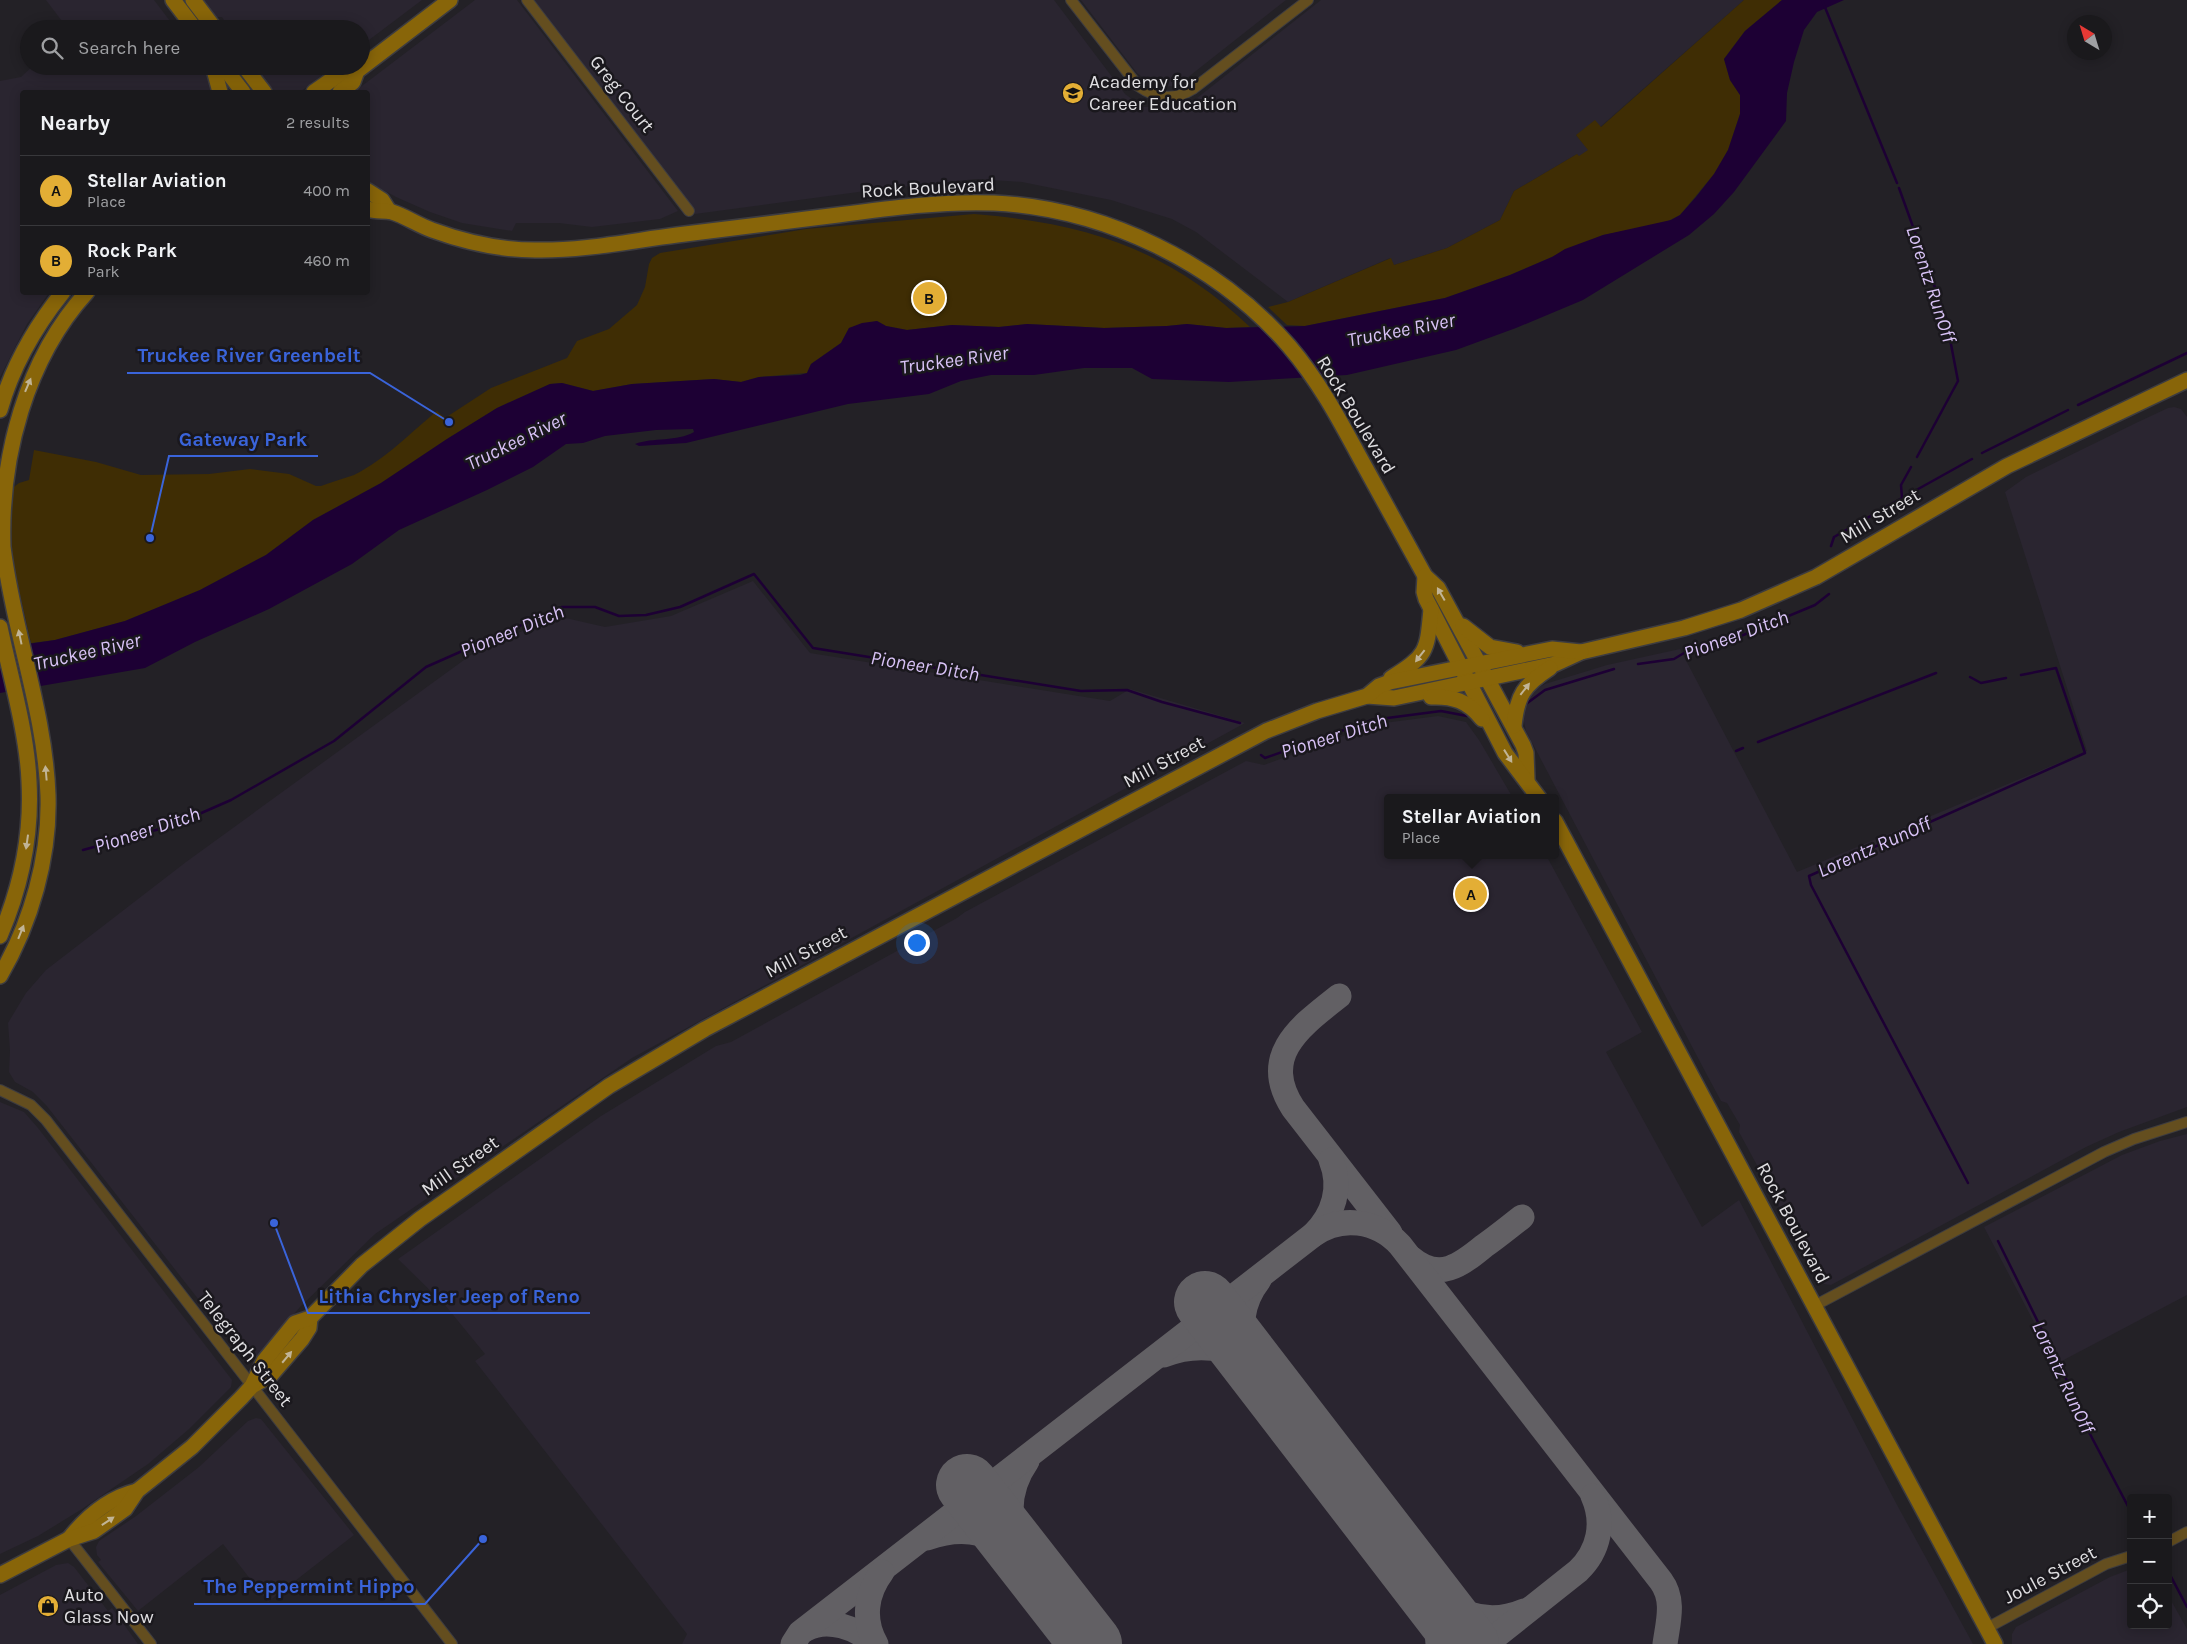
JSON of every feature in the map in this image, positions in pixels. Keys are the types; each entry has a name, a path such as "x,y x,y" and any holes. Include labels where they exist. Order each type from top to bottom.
{"main road":[{"path":"173,0 188,20"},
{"path":"193,0 208,20"},
{"path":"370,61 450,0"},
{"path":"215,75 219,90"},
{"path":"230,75 242,90"},
{"path":"251,75 262,90"},
{"path":"317,90 338,75"},
{"path":"343,90 353,82 356,75"},
{"name":"Rock Boulevard","path":"370,192 382,200 389,211"},
{"name":"Rock Boulevard","path":"370,210 375,212 389,211 428,228 471,242 499,248 536,250 603,246 681,234 928,204 972,202 1012,204 1074,216 1133,235 1180,258 1239,298 1293,350 1311,373 1331,404 1426,576 1438,588 1514,726 1526,754 1526,779"},
{"path":"0,410 20,359 36,330 61,295"},
{"path":"65,319 77,295"},
{"path":"0,976 14,950 30,910 44,848 48,796 44,748 5,563 1,528 2,490 16,420 27,386 43,353 65,319 85,295"},
{"name":"Mill Street","path":"0,1575 69,1539 93,1513 122,1495 137,1491 192,1447 252,1386 270,1376 302,1339 309,1328 310,1318 349,1277 406,1229 603,1090 687,1039 1250,739 1308,714 1367,696 1394,698 1488,679 1555,664 1581,652 1703,624 1776,596 1832,568 2001,470 2186,382"},
{"name":"Rock Boulevard","path":"1426,576 1424,592 1431,609 1511,762 1536,794"},
{"path":"1379,686 1409,667 1424,653 1428,638 1431,609"},
{"path":"1453,616 1469,632 1490,647 1531,653"},
{"path":"0,627 28,771 29,817 19,881 0,936"},
{"name":"Mill Street","path":"1367,696 1379,686 1480,663 1561,649 1581,652"},
{"path":"1514,726 1517,702 1524,689 1537,676 1555,664"},
{"path":"1394,698 1447,696 1457,698 1470,705 1497,737"},
{"name":"Rock Boulevard","path":"1559,828 1995,1644"}],"street":[{"name":"Greg Court","path":"527,0 689,211"},
{"path":"1071,0 1138,86 1146,92 1165,98 1174,98 1193,89 1308,0"},
{"name":"Telegraph Street","path":"0,1090 31,1105 42,1115 452,1644"},
{"path":"1814,1306 2087,1161 2118,1146 2164,1128 2187,1122"},
{"path":"2172,1540 2187,1532"},
{"path":"69,1539 151,1644"},
{"name":"Joule Street","path":"1987,1628 2106,1564 2127,1557"}],"shaded area":[{"path":"46,0 154,0 169,20 61,20"},
{"path":"204,0 422,0 370,39 370,20 224,20 222,17 217,17"},
{"path":"475,0 517,0 678,211 660,219 592,227 559,223 516,223 512,231 462,223 430,212 370,183 370,90 357,90"},
{"path":"534,0 1054,0 1125,94 1143,107 1177,106 1192,102 1321,0 1744,0 1600,127 1576,135 1589,150 1579,157 1577,154 1514,191 1500,220 1447,248 1394,265 1390,258 1288,302 1196,232 1172,219 1111,200 1022,182 976,179 873,190 695,214"},
{"path":"1081,0 1286,0 1187,78 1173,86 1163,87 1152,85 1137,73"},
{"path":"1744,0 1782,0 1745,31 1724,59 1730,80 1740,95 1740,114 1728,150 1714,174 1680,215 1662,224 1603,235 1510,275 1445,298 1305,326 1287,325 1268,307 1288,302 1391,258 1394,265 1447,248 1500,220 1514,191 1577,154 1579,156 1588,150 1576,135 1595,120 1601,127"},
{"path":"23,75 208,75 212,90 20,90 20,295 48,295 27,324 0,377 0,81"},
{"path":"261,75 322,75 303,90 272,90"},
{"path":"974,214 1053,224 1089,233 1123,245 1156,259 1188,278 1219,300 1250,327 1226,328 1187,324 1104,328 1027,324 999,327 952,325 907,330 886,326 877,321 849,328 841,343 811,364 807,373 759,377 741,382 714,379 632,384 593,391 562,383 550,384 497,408 381,483 313,520 266,555 200,590 125,621 55,640 31,643 12,560 10,490 19,483 29,480 34,450 96,462 141,475 209,474 250,469 289,474 316,486 321,486 366,469 387,454 437,411 445,418 491,388 567,358 577,341 609,329 637,305 645,287 649,264 652,258 660,253 806,229"},
{"path":"2174,407 2181,409 2187,417 2187,1107 2119,1132 2086,1147 1831,1285 1824,1284 1817,1276 1739,1132 1740,1125 1727,1103 1721,1101 1526,731 1522,713 1530,692 1545,684 1607,665 1680,649 1797,872 2087,751 2005,492 2026,477 2138,422"},
{"path":"753,581 810,653 1110,701 1130,689 1245,723 632,1058 375,1234 300,1307 254,1360 246,1360 46,1105 33,1092 15,1082 9,1072 8,1023 26,993 46,970 186,862 475,652 557,616 605,627 671,616"},
{"path":"1438,716 1466,722 1479,740 1511,794 1384,794 1384,859 1548,859 1642,1032 1606,1052 1702,1227 1739,1200 1896,1503 1973,1644 682,1644 687,1634 475,1361 485,1354 445,1305 398,1259 601,1116 716,1046 731,1042 965,912 1246,761 1264,765 1376,724"},
{"path":"0,1102 24,1112 38,1128 232,1380 231,1387 189,1429 148,1464 82,1509 38,1536 0,1554"},
{"path":"2187,1134 2187,1295 2056,1364 1984,1227 2122,1155 2160,1141"},
{"path":"256,1418 261,1419 354,1535 268,1602 223,1544 138,1611 98,1562 101,1560 97,1555 96,1547 99,1541 136,1516 199,1467 248,1421"},
{"path":"68,1563 74,1567 108,1611 112,1608 138,1644 0,1644 0,1595 56,1565"},
{"path":"2127,1571 2127,1629 2172,1629 2172,1602 2187,1629 2187,1644 2012,1644 2012,1634 2016,1627 2110,1577"}],"water":[{"name":"Truckee River","path":"1782,0 1844,0 1817,12 1804,30 1787,93 1786,121 1734,192 1714,214 1689,235 1583,300 1516,328 1456,350 1347,375 1229,382 1152,379 1132,368 1084,368 1034,375 991,375 961,381 929,394 848,404 686,443 639,446 635,444 680,437 694,432 693,429 656,430 605,436 583,443 566,444 533,467 399,530 352,564 269,609 195,642 145,668 0,693 0,648 55,640 125,621 200,590 266,555 313,520 381,483 497,408 550,384 562,383 593,391 632,384 714,379 741,382 759,377 800,375 807,373 811,364 841,343 849,328 862,323 877,321 886,326 907,330 952,325 999,327 1027,324 1104,328 1187,324 1226,328 1305,326 1445,298 1510,275 1552,257 1565,249 1603,235 1671,220 1680,215 1714,174 1728,150 1740,114 1740,95 1730,80 1724,59 1745,31"}],"waterway":[{"name":"Lorentz RunOff","path":"1822,0 1897,183"},
{"name":"Lorentz RunOff","path":"1899,188 1946,318 1958,381 1917,457"},
{"name":"Pioneer Ditch","path":"2078,405 2187,353"},
{"name":"Pioneer Ditch","path":"1982,453 2068,410"},
{"name":"Pioneer Ditch","path":"1902,498 1972,459"},
{"name":"Pioneer Ditch","path":"1831,546 1834,537 1902,498 1901,485 1911,467"},
{"name":"Pioneer Ditch","path":"83,850 174,825 231,800 334,741 426,667 562,607 595,607 619,616 646,615 680,607 754,574 813,648 1081,691 1127,690 1162,702 1240,723"},
{"name":"Pioneer Ditch","path":"1638,664 1674,659 1684,653 1736,638 1815,605 1829,594"},
{"name":"Lorentz RunOff","path":"1968,1183 1811,885 1809,876 2085,753 2056,668 2021,675"},
{"name":"Pioneer Ditch","path":"1526,704 1545,690 1614,669"},
{"name":"Lorentz RunOff","path":"1758,742 1936,673"},
{"name":"Lorentz RunOff","path":"1970,677 1981,683 2006,678"},
{"name":"Pioneer Ditch","path":"1261,755 1265,758 1372,720 1441,711 1467,716"},
{"name":"Lorentz RunOff","path":"1736,751 1743,748"},
{"name":"Lorentz RunOff","path":"1998,1241 2078,1403 2080,1415 2127,1504"},
{"name":"Lorentz RunOff","path":"2172,1579 2187,1607"}],"taxiway":[{"path":"1339,996 1311,1019 1289,1043 1283,1057 1280,1072 1284,1089 1293,1108 1390,1233"},
{"path":"1313,1235 1326,1219 1334,1200 1336,1180 1331,1160"},
{"path":"1411,1258 1431,1269 1449,1268 1467,1259 1522,1217"},
{"path":"793,1644 800,1633 1313,1235 1335,1225 1347,1223 1358,1223 1381,1230 1400,1245 1661,1581 1669,1603 1669,1619 1665,1644"},
{"path":"1246,1357 1242,1327 1243,1317 1248,1298 1259,1280"},
{"path":"1164,1355 1184,1349 1205,1348 1226,1350 1246,1357"},
{"path":"1024,1557 1014,1533 1011,1508 1015,1484 1027,1461"},
{"path":"1486,1644 1578,1571 1591,1555 1598,1536 1599,1526 1599,1516 1593,1496"},
{"path":"927,1538 955,1532 979,1534 1003,1543 1025,1559"},
{"path":"876,1644 869,1626 868,1607 872,1589 882,1572"},
{"path":"1422,1584 1445,1602 1469,1614 1495,1618 1524,1611"},
{"path":"1423,1587 1436,1618 1438,1644"},
{"path":"806,1629 824,1624 833,1624 851,1629 874,1644"}],"runway":[{"path":"1205,1302 1468,1644"},
{"path":"967,1485 1091,1644"}],"place":[{"name":"Academy for Career Education","path":"1073,93"},
{"name":"Rock Park","path":"929,298"},
{"name":"Truckee River Greenbelt","path":"449,422"},
{"name":"Gateway Park","path":"150,538"},
{"name":"Stellar Aviation","path":"1471,894"},
{"name":"Lithia Chrysler Jeep of Reno","path":"274,1223"},
{"name":"The Peppermint Hippo","path":"483,1539"},
{"name":"Auto Glass Now","path":"48,1606"}]}
